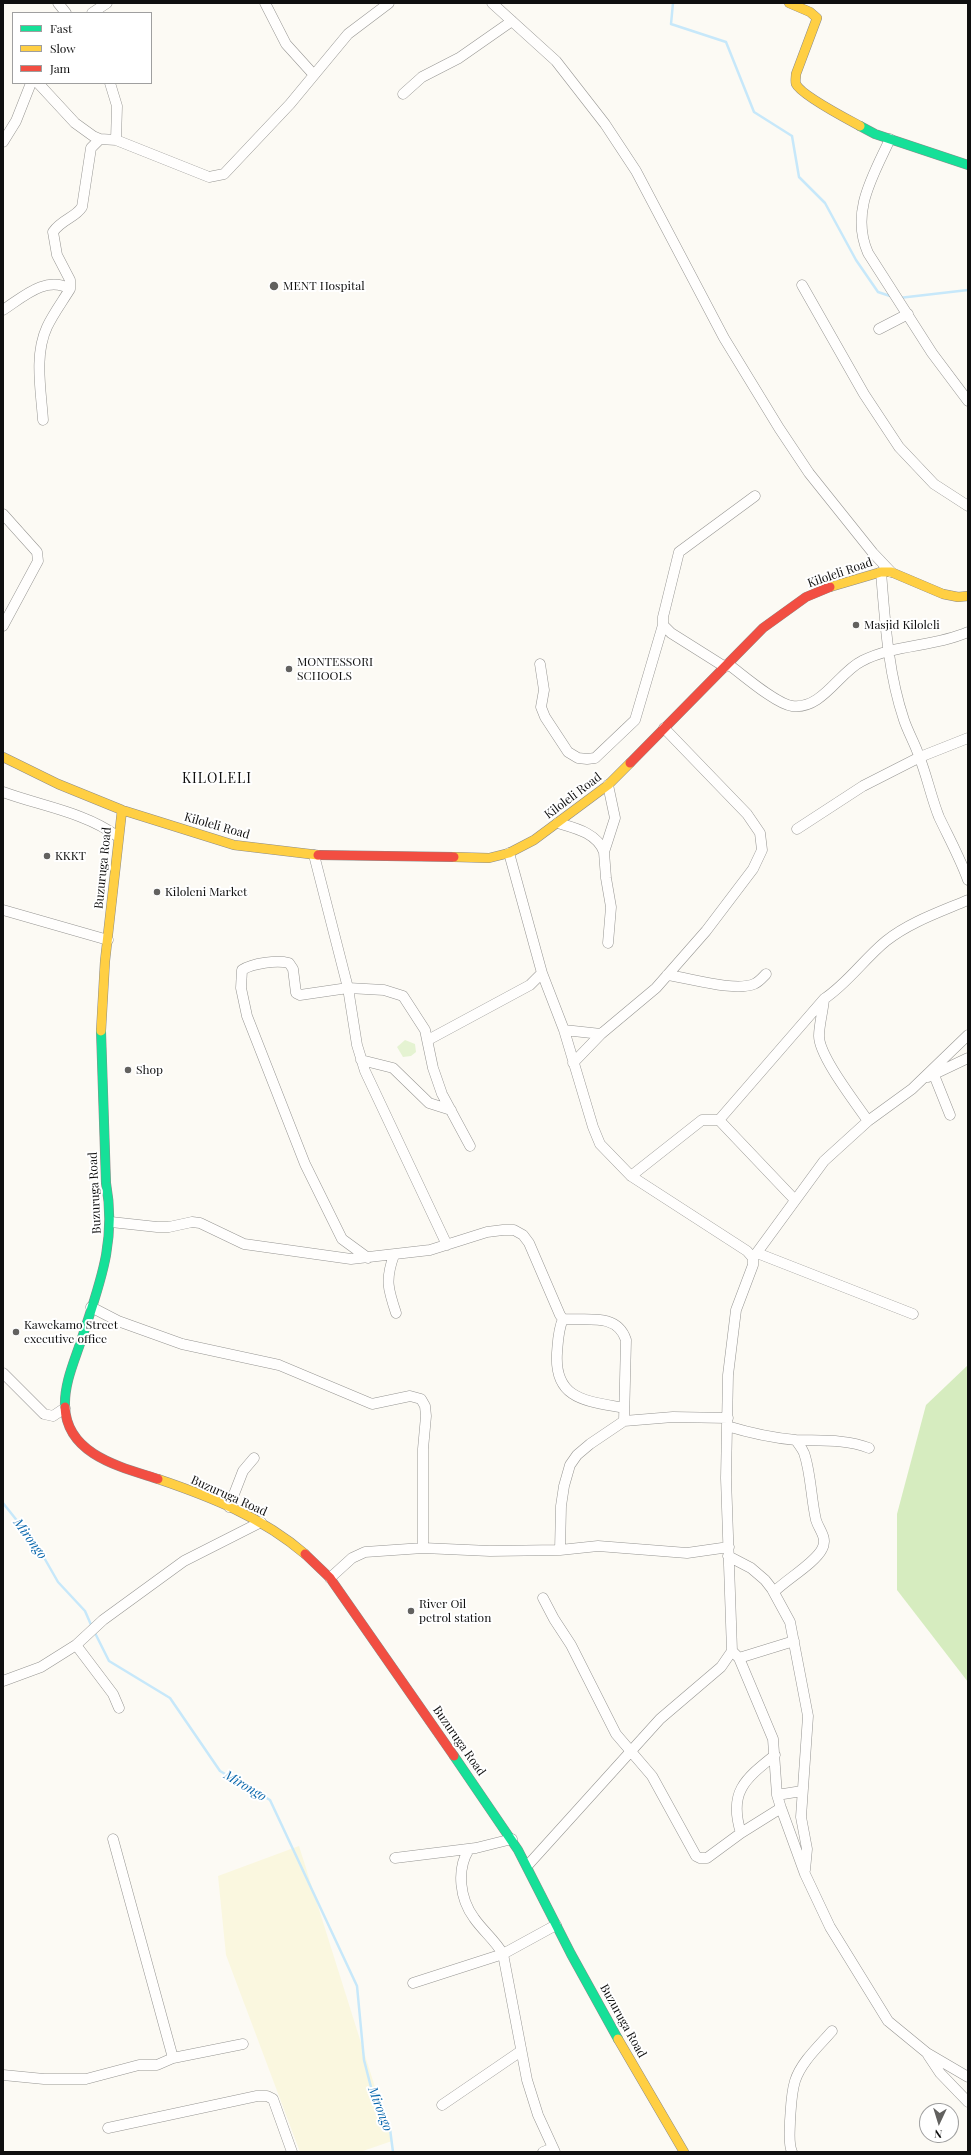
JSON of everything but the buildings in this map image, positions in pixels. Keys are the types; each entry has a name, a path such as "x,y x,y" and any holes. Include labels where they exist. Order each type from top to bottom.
{"main road":[{"path":"789,3 799,6 817,18 796,74 797,86 829,109 875,134 968,165"},
{"name":"Kiloleli Road","path":"3,757 58,784 122,810 234,845 314,855 470,859 489,858 509,853 534,840 608,785 763,628 796,603 823,590 881,572 891,572 943,594 958,597 968,596"},
{"name":"Buzuruga Road","path":"122,810 117,836 100,1043 106,1183 110,1198 111,1222 109,1249 64,1394 68,1422 82,1442 105,1461 190,1491 261,1522 302,1549 330,1578 512,1839 528,1866 556,1926 635,2069 684,2152"}],"street":[{"path":"58,3 65,12"},
{"path":"94,12 107,3"},
{"path":"265,3 286,44 314,75"},
{"path":"39,84 75,123 93,136 100,139 116,140 209,177 216,177 224,174 290,104 348,34 389,3"},
{"path":"492,3 556,61 622,148 724,338 779,428 809,473 873,553 891,572"},
{"path":"403,94 422,77 459,58 512,21"},
{"path":"3,142 16,121 31,84"},
{"path":"110,84 117,106 116,140"},
{"path":"43,420 40,374 42,342 47,327 70,289 70,280 58,255 53,232 61,222 76,213 82,207 91,148 100,139"},
{"path":"890,139 863,201 860,215 861,230 868,253 936,358 968,401"},
{"path":"3,310 38,287 54,284 70,289"},
{"path":"802,285 864,394 899,447 934,484 968,506"},
{"path":"879,329 908,314"},
{"path":"540,664 544,690 541,707 545,717 568,752 582,759 595,758 635,720 663,625 666,604 679,552 755,496"},
{"path":"3,514 32,546 38,556 38,561 5,622"},
{"path":"881,572 889,651 901,710 920,757 930,792 940,818 958,853 968,880"},
{"path":"3,609 5,622"},
{"path":"663,625 671,633 727,666 775,699 785,704 800,706 821,696 849,670 862,661 889,651 946,640 968,632"},
{"path":"573,1063 601,1034 656,988 706,931 753,869 762,850 760,833 747,814 664,728"},
{"path":"796,829 863,786 920,757 968,738"},
{"path":"604,852 615,818 608,785"},
{"path":"3,792 78,816 104,827 117,836"},
{"path":"558,823 589,834 601,845 604,852 606,878 611,907 608,943"},
{"path":"509,853 542,973 564,1030 593,1127 600,1144 631,1176 755,1255 912,1314"},
{"path":"314,855 348,988 357,1045 362,1060 372,1088 447,1245"},
{"path":"718,1120 824,999 838,989 887,941 904,929 968,900"},
{"path":"3,910 108,940"},
{"path":"3,918 20,915"},
{"path":"368,1258 342,1239 305,1164 246,1016 242,999 241,975 245,968 289,962 293,969 296,993 298,995 348,988 384,990 399,993 417,1016 425,1030 433,1068 442,1094 470,1146"},
{"path":"428,1040 530,985 542,973"},
{"path":"667,975 729,987 755,984 766,974"},
{"path":"824,999 823,1016 819,1034 820,1044 828,1061 868,1121"},
{"path":"564,1030 601,1034"},
{"path":"968,1035 922,1080 898,1100 868,1121 824,1161 755,1255 753,1265 736,1310 730,1343 726,1478 728,1552 736,1654 773,1739 777,1795 780,1808 805,1874 830,1927 879,2009 888,2021 927,2053 968,2077"},
{"path":"922,1080 968,1058"},
{"path":"362,1060 393,1068 429,1103 451,1110"},
{"path":"934,1075 950,1115"},
{"path":"631,1176 702,1120 718,1120 795,1200"},
{"path":"111,1222 157,1227 169,1227 192,1222 200,1223 244,1244 351,1259 430,1250 487,1232 514,1230 523,1235 529,1243 563,1319 559,1333 557,1364 564,1388 575,1396 586,1401 624,1408"},
{"path":"394,1255 388,1271 387,1284 396,1313"},
{"path":"91,1308 118,1321 182,1344 280,1365 372,1404 410,1396 421,1399 425,1406 426,1416 423,1449 423,1548"},
{"path":"563,1319 605,1319 624,1334 626,1340 624,1421"},
{"path":"3,1373 44,1414 53,1416 65,1408"},
{"path":"560,1550 561,1506 564,1486 570,1465 577,1455 590,1444 624,1421 673,1417 727,1422 765,1436 796,1440 847,1442 869,1448"},
{"path":"774,1592 796,1572 810,1564 819,1555 824,1547 824,1537 815,1513 807,1465 803,1452 796,1440"},
{"path":"229,1507 243,1471 254,1458"},
{"path":"3,1681 41,1667 76,1645 91,1630 184,1561 261,1522"},
{"path":"330,1578 360,1553 423,1548 490,1551 560,1550 598,1546 688,1553 728,1552 765,1580 774,1592 790,1622 808,1716 807,1747 802,1791 802,1828 807,1849 805,1874"},
{"path":"543,1598 554,1619 571,1645 616,1734 652,1776 696,1856 706,1858 780,1808"},
{"path":"528,1866 660,1719 736,1654 794,1641"},
{"path":"76,1645 114,1694 119,1708"},
{"path":"741,1833 735,1809 739,1790 756,1771 775,1755"},
{"path":"777,1795 802,1791"},
{"path":"113,1839 173,2058"},
{"path":"395,1858 468,1848 512,1839"},
{"path":"468,1848 462,1864 461,1878 467,1908 475,1920 494,1940 503,1954 521,2052 538,2115 554,2150 543,2152"},
{"path":"412,1983 503,1954 556,1926"},
{"path":"792,2152 790,2147 790,2126 795,2080 808,2060 832,2031"},
{"path":"3,2075 44,2079 86,2079 139,2065 157,2065 173,2058 243,2044"},
{"path":"442,2105 521,2052"},
{"path":"927,2053 940,2073 968,2102"},
{"path":"108,2128 257,2096 267,2096 273,2099 292,2152"}],"shaded area":[{"path":"299,1846 392,2141 360,2152 300,2152 226,1955 218,1876"}],"green space":[{"path":"405,1040 415,1044 416,1052 411,1056 403,1057 397,1047"},
{"path":"968,1365 968,1682 897,1590 897,1514 926,1405"}],"waterway":[{"path":"673,3 671,24 726,42 754,112 792,136 799,177 825,203 856,260 878,292 893,297"},
{"path":"899,298 968,290"},
{"name":"Mirongo","path":"3,1503 38,1547 58,1582 85,1611 92,1627"},
{"name":"Mirongo","path":"94,1631 109,1661 170,1698 220,1771 270,1800 357,1986 364,2060 373,2095 390,2129 393,2152"}],"traffic: fast":[{"path":"860,126 875,134 968,165"},
{"path":"65,1407 68,1382 100,1282 108,1245 109,1205 106,1183 101,1031"},
{"path":"454,1756 518,1850 571,1954 618,2039"}],"traffic: slow":[{"path":"789,3 810,12 817,18 796,74 796,84 800,89 815,100 835,113 860,126"},
{"path":"830,587 881,572 891,572 943,594 958,597 968,596"},
{"path":"3,757 58,784 122,810 234,845 318,855"},
{"path":"454,857 489,858 509,853 534,840 608,785 630,763"},
{"path":"101,1031 105,961 122,810"},
{"path":"158,1479 235,1509 271,1529 305,1554"},
{"path":"618,2039 684,2152"}],"traffic: jam":[{"path":"630,763 763,628 806,597 830,587"},
{"path":"318,855 454,857"},
{"path":"65,1407 68,1423 75,1437 86,1448 113,1464 158,1479"},
{"path":"305,1554 330,1578 454,1756"}],"place":[{"name":"MENT Hospital","path":"274,286"},
{"name":"Masjid Kiloleli","path":"856,625"},
{"name":"MONTESSORI SCHOOLS","path":"289,669"},
{"name":"KKKT","path":"47,856"},
{"name":"Kiloleni Market","path":"157,892"},
{"name":"Shop","path":"128,1070"},
{"name":"Kawekamo Street executive office","path":"16,1332"},
{"name":"River Oil petrol station","path":"411,1611"}],"district":[{"name":"KILOLELI","path":"217,779"}]}
